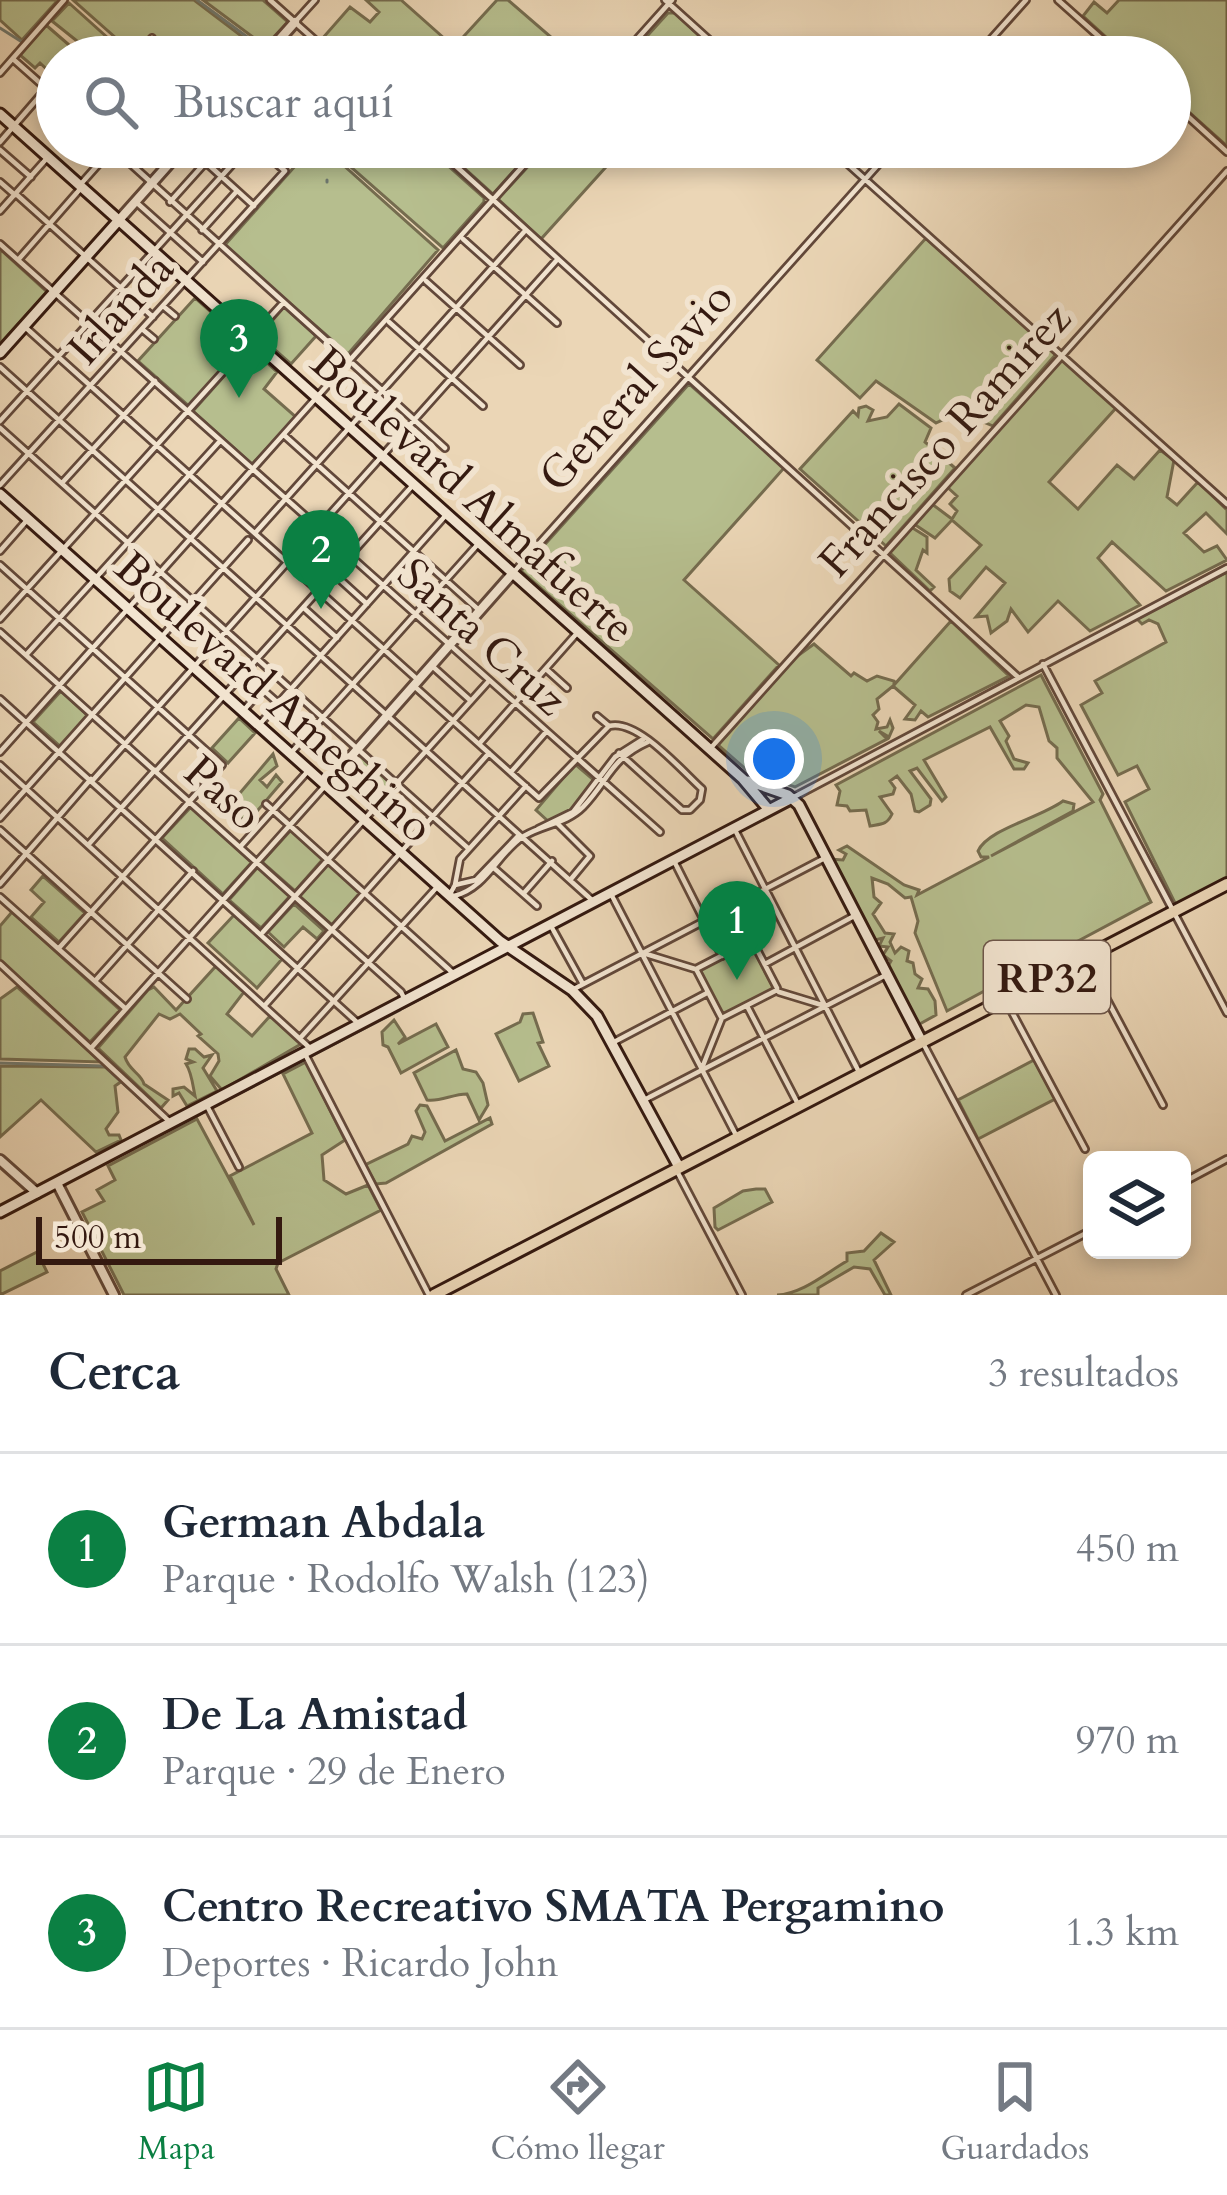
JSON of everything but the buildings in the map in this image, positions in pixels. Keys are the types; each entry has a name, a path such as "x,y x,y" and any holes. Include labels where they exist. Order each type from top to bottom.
{"main road":[{"name":"Boulevard Almafuerte","path":"0,114 36,145"},
{"name":"Boulevard Almafuerte","path":"61,168 743,778 769,810"},
{"path":"0,353 118,220"},
{"name":"Boulevard Ameghino","path":"0,494 448,896 507,946 578,987 614,1042 677,1168"},
{"name":"Boulevard Almafuerte","path":"743,778 792,798"},
{"path":"0,1212 792,798 922,1042"},
{"name":"RP32","path":"431,1295 1227,884"}],"street":[{"path":"0,73 64,0"},
{"path":"270,0 311,36"},
{"path":"283,36 315,0"},
{"path":"994,36 1027,0"},
{"path":"1058,0 1098,36"},
{"path":"639,36 668,1 706,36"},
{"path":"13,59 36,79"},
{"path":"31,177 0,146 36,100"},
{"path":"1191,119 1227,152"},
{"path":"0,211 38,168"},
{"path":"18,260 96,168"},
{"path":"135,168 446,448"},
{"path":"118,220 164,168"},
{"path":"170,202 201,168"},
{"path":"211,168 254,206"},
{"path":"229,168 0,424 469,849"},
{"name":"Irlanda","path":"0,485 254,206 284,171 281,168"},
{"path":"458,168 1018,677"},
{"path":"0,752 521,168"},
{"path":"853,168 1227,503"},
{"name":"General Savio","path":"92,1047 876,168"},
{"name":"Francisco Ramirez","path":"709,749 1227,171"},
{"path":"0,182 153,317"},
{"path":"202,230 237,191"},
{"path":"135,201 203,262"},
{"path":"256,532 524,232"},
{"path":"463,239 557,323"},
{"name":"Santa Cruz","path":"0,244 660,832"},
{"path":"0,884 556,261"},
{"path":"426,281 520,364"},
{"path":"0,619 283,303"},
{"path":"163,306 175,316"},
{"path":"389,322 483,406"},
{"path":"24,326 385,649 452,719 543,798 609,726"},
{"path":"142,328 154,339"},
{"path":"0,367 593,902"},
{"path":"62,483 155,381"},
{"path":"284,435 480,611"},
{"path":"26,655 220,440"},
{"path":"89,844 414,484"},
{"path":"258,726 447,514"},
{"path":"0,551 28,519"},
{"path":"0,818 248,540"},
{"path":"290,754 479,542"},
{"path":"302,545 367,604"},
{"path":"0,565 222,765 59,949"},
{"path":"792,798 1227,568"},
{"path":"305,609 337,638"},
{"name":"Paso","path":"0,632 405,1000"},
{"path":"479,744 578,632"},
{"path":"1043,664 1227,1013"},
{"path":"431,665 471,701"},
{"path":"546,669 567,688"},
{"path":"242,712 275,675"},
{"path":"253,680 278,704"},
{"path":"262,933 488,682"},
{"path":"0,699 359,1024"},
{"path":"597,716 609,726 628,725 702,789 703,795 694,808 682,810 621,754"},
{"path":"511,772 546,732"},
{"path":"448,896 468,892 522,835 581,809 621,754 646,740"},
{"path":"266,1004 490,753"},
{"path":"0,765 302,1036 431,1295"},
{"path":"240,847 308,771"},
{"path":"448,896 458,864 526,786"},
{"path":"266,804 454,974"},
{"path":"557,823 590,856 572,879"},
{"path":"734,828 860,1074"},
{"path":"0,830 187,999"},
{"path":"553,922 578,987 826,857"},
{"path":"673,859 722,956"},
{"path":"523,893 552,861"},
{"path":"455,885 473,882 493,867"},
{"path":"493,867 536,906"},
{"path":"95,981 193,871"},
{"path":"302,1036 438,886"},
{"path":"765,889 752,940 777,990"},
{"path":"610,892 737,1137"},
{"path":"0,897 126,1009"},
{"path":"765,964 856,915"},
{"path":"643,952 696,969 752,940"},
{"path":"1084,958 1163,1105"},
{"path":"0,964 171,1124"},
{"path":"696,969 722,1018"},
{"path":"644,1100 886,974"},
{"path":"702,1069 722,1018 777,990 825,1006"},
{"path":"614,1042 707,993"},
{"path":"1005,999 1085,1149"},
{"path":"747,1006 799,1106"},
{"path":"922,1042 1056,1295"},
{"path":"206,1104 239,1167"},
{"path":"1191,1178 1227,1159"},
{"path":"0,1160 37,1193"},
{"path":"677,1168 742,1295"},
{"path":"57,1183 114,1295"},
{"path":"966,1295 1083,1235"}],"green space":[{"path":"0,0 58,0 22,40 0,20"},
{"path":"73,0 194,0 241,36 152,35 114,36"},
{"path":"203,0 263,0 288,22 275,36 252,36"},
{"path":"366,0 401,0 442,36 325,36 350,7 370,22 379,12"},
{"path":"497,0 508,0 550,36 464,36"},
{"path":"1119,0 1227,0 1227,146 1191,114 1191,36 1105,36 1083,16 1094,2 1107,13"},
{"path":"69,3 106,36 71,36 52,21"},
{"path":"668,13 675,13 699,36 647,36"},
{"path":"46,25 59,36 36,36"},
{"path":"36,37 36,67 20,55"},
{"path":"293,168 346,168 438,250 348,354 224,246"},
{"path":"352,168 450,168 484,202 443,248"},
{"path":"464,168 516,168 493,194"},
{"path":"527,168 605,168 541,239 498,199"},
{"path":"926,238 1057,353 993,426 964,417 936,423 876,381 860,398 817,360"},
{"path":"0,249 47,292 0,344"},
{"path":"195,298 246,343 189,406 138,361"},
{"path":"284,307 316,336 291,364 259,336"},
{"path":"250,347 277,372 264,389 296,417 252,464 193,411"},
{"path":"1062,359 1116,408 1049,482 1078,509 1117,465 1134,479 1160,450 1174,460 1167,497 1177,505 1198,482 1227,510 1227,534 1206,513 1184,533 1204,552 1217,546 1227,560 1166,591 1112,542 1098,558 1140,605 1090,631 1058,601 1028,632 1011,609 1007,621 991,633 987,616 976,617 1005,583 986,567 960,598 950,591 949,579 981,545 952,520 935,538 914,524 932,504 952,519 957,511 950,504 957,496 946,486"},
{"path":"689,384 784,468 684,580 779,665 713,739 521,571"},
{"path":"899,404 931,428 925,442 955,468 886,546 800,469 853,411 858,416 859,408 873,410 868,421 887,417"},
{"path":"911,527 927,537 927,553 923,550 916,570 934,587 930,591 889,552"},
{"path":"1227,572 1227,879 1177,907 1125,802 1149,789 1137,766 1118,775 1081,705 1102,693 1095,681 1166,642 1158,624 1149,620 1142,624 1137,619"},
{"path":"951,621 1009,676 928,717 921,711 915,720 905,719 915,705 893,686 877,699 879,709 873,715 876,729 887,727 890,720 889,737 879,731 887,739 795,787 749,772 718,745 796,657 814,644 851,676 854,673 867,681 877,676 894,685"},
{"path":"1041,675 1103,794 1100,800 1151,902 947,1011 915,933 918,921 911,897 872,878 874,897 881,903 873,914 885,933 894,934 890,942 895,953 901,947 909,951 907,961 922,979 918,988 928,989 935,1001 936,1015 916,1026 887,968 891,961 883,955 888,947 879,946 883,938 871,941 828,859 843,860 846,854 839,850 847,846 919,890 917,895 989,857 981,857 978,851 1003,830 1063,801 1074,804 1073,811 991,856 1093,802 1057,758 1039,707 1026,705 1000,721 1014,759 1028,763 1024,769 1014,769 990,727 924,760 946,797 942,801 917,768 910,771 931,799 919,812 897,776 890,781 893,794 880,797 890,818 870,826 866,810 850,811 837,805 840,791 836,785"},
{"path":"61,691 88,716 61,747 33,722"},
{"path":"239,718 255,733 228,763 212,748"},
{"path":"357,753 390,782 378,799 343,767"},
{"path":"273,754 277,766 260,780 267,787 276,775 282,782 247,823 229,806"},
{"path":"575,764 595,781 577,806 549,822 536,810"},
{"path":"191,807 252,862 223,894 162,838"},
{"path":"291,830 323,859 295,891 262,862"},
{"path":"328,864 360,893 332,925 299,896"},
{"path":"258,867 290,896 261,928 229,900"},
{"path":"43,876 85,913 59,942 31,917 44,902 31,890"},
{"path":"294,904 324,931 317,939 303,927 284,947 268,932"},
{"path":"12,912 120,1010 90,1042 0,961 0,926"},
{"path":"234,915 282,959 257,988 208,943"},
{"path":"750,943 774,989 723,1016 698,971"},
{"path":"216,966 244,992 227,1014 252,1036 270,1016 301,1044 222,1090 210,1076 218,1054 180,1014 170,1019 159,1014 125,1057 144,1084 168,1100 161,1108 98,1048 148,990 154,987 176,1010"},
{"path":"17,987 101,1062 0,1059 0,999"},
{"path":"533,1013 543,1042 538,1043 549,1066 519,1081 496,1034 520,1022 523,1014"},
{"path":"394,1020 405,1037 398,1044 436,1024 448,1047 401,1073 383,1045 382,1032"},
{"path":"189,1049 204,1057 212,1055 203,1068 217,1091 187,1106 179,1093 173,1096 173,1089 184,1087 195,1096 186,1064 193,1062 186,1059"},
{"path":"456,1050 463,1069 476,1072 483,1083 488,1105 479,1120 467,1094 427,1100 414,1073"},
{"path":"1034,1060 1055,1099 978,1139 958,1100"},
{"path":"306,1062 345,1140 322,1155 324,1180 346,1194 368,1185 381,1210 278,1263 276,1269 289,1295 124,1295 82,1212 104,1201 97,1190 115,1180 108,1166 197,1119 254,1225 230,1176 312,1133 283,1074"},
{"path":"0,1066 107,1067 122,1081 115,1086 118,1112 106,1129 121,1140 96,1152 41,1100 0,1137"},
{"path":"420,1105 427,1106 445,1141 490,1118 492,1124 386,1183 376,1184 365,1165 408,1144 412,1136 422,1139 425,1132 416,1111"},
{"path":"765,1189 772,1202 718,1230 715,1227 714,1208 743,1191"},
{"path":"881,1233 894,1242 874,1260 891,1295 885,1295 870,1269 854,1267 818,1288 818,1295 777,1295 814,1282 847,1261 847,1253 864,1251"},
{"path":"37,1252 47,1272 0,1295 0,1271"}],"waterway":[{"path":"0,28 22,42 60,0"},
{"path":"197,0 246,36"},
{"path":"324,400 323,394 492,204"},
{"path":"327,413 332,417"},
{"path":"333,418 345,429"},
{"path":"362,444 365,447"},
{"path":"367,448 377,458"},
{"path":"403,1008 449,984"},
{"path":"309,1057 400,1010"},
{"path":"211,1108 304,1060"},
{"path":"0,1063 104,1066 166,1123"},
{"path":"168,1131 208,1110"}],"place":[{"name":"Centro Recreativo SMATA Pergamino","path":"239,398"},
{"name":"De La Amistad","path":"321,609"},
{"name":"German Abdala","path":"737,980"}]}
